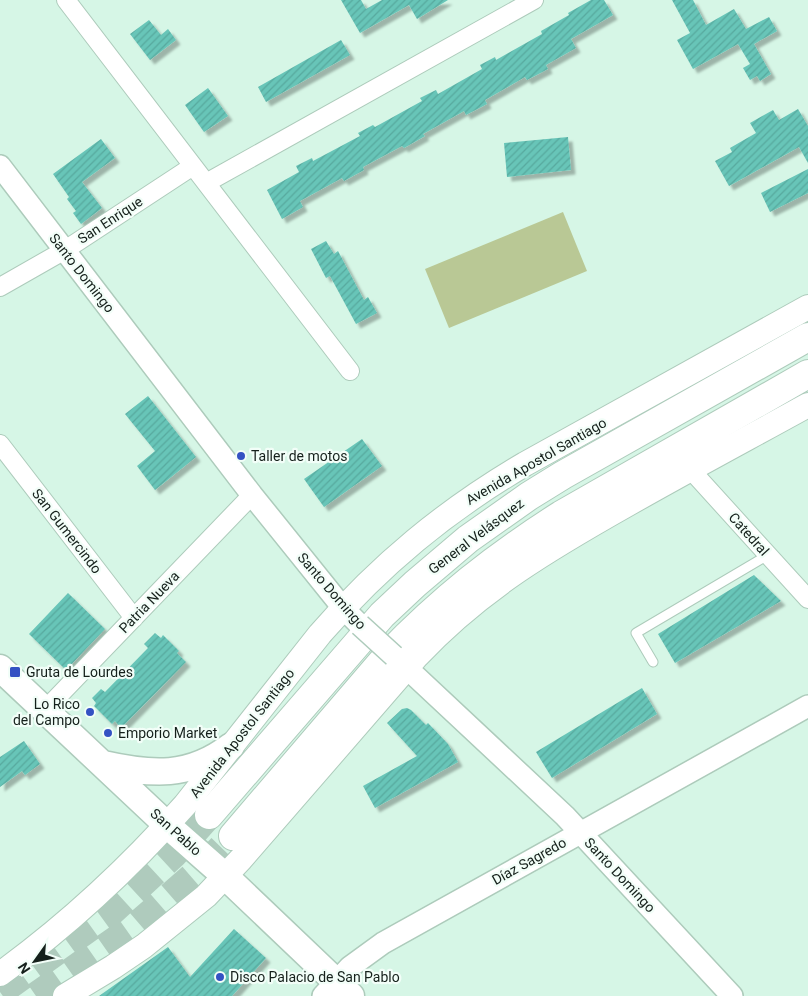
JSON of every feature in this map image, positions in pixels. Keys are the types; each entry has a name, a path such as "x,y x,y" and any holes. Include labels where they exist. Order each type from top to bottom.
{"highway":[{"name":"General Velásquez","path":"209,815 382,615 421,578 468,539 529,496 563,475 808,337"},
{"path":"233,836 387,656 466,582 496,559 561,515 808,374"}],"main road":[{"name":"Avenida Apostol Santiago","path":"0,974 37,947 69,920 168,825 343,608 396,555 425,531 490,485 808,307"},
{"path":"65,996 144,946 200,902 225,876 401,662 439,633 476,600 561,542 808,405"},
{"name":"San Pablo","path":"0,668 225,876 337,991"},
{"path":"103,764 137,771 178,771 206,762 231,746"}],"street":[{"path":"66,0 350,371"},
{"path":"206,183 534,0"},
{"name":"Santo Domingo","path":"0,166 252,495 343,608 580,832 732,996"},
{"name":"San Enrique","path":"0,287 65,250 194,166"},
{"name":"San Gumercindo","path":"0,444 134,618"},
{"name":"Catedral","path":"690,469 808,599"},
{"name":"Patria Nueva","path":"45,710 252,495"},
{"name":"Díaz Sagredo","path":"337,991 350,967 383,943 808,706"}],"lane":[{"path":"653,662 636,633 768,555"}],"green space":[{"path":"563,212 587,271 449,328 425,269"}],"building":[{"path":"341,0 361,0 366,9 382,0 448,0 417,19 409,5 360,33"},
{"path":"591,0 604,0 613,15 571,39 576,48 546,65 548,69 527,80 525,77 485,100 487,104 466,115 464,111 423,134 425,136 404,148 402,146 363,167 364,170 344,181 342,178 300,201 303,207 282,219 267,190 299,172 296,166 312,158 313,161 360,136 358,133 373,125 375,127 422,101 420,98 436,90 438,94 482,69 480,65 495,57 496,60 542,34 541,31"},
{"path":"672,0 693,0 706,25 734,9 746,29 769,17 777,31 754,44 771,74 760,81 757,76 750,80 743,68 750,64 738,44 693,69 677,40 690,33"},
{"path":"149,20 161,35 168,29 176,40 150,60 130,34"},
{"path":"341,40 350,55 266,102 258,87"},
{"path":"208,88 228,116 204,132 185,105"},
{"path":"798,109 808,126 808,163 799,147 729,186 715,161 732,152 730,148 756,133 750,123 773,110 779,120"},
{"path":"568,137 571,170 507,177 504,143"},
{"path":"101,139 115,158 82,182 102,208 81,224 73,213 76,211 67,199 69,197 53,174"},
{"path":"808,169 808,193 770,212 761,193"},
{"path":"326,241 334,254 338,251 364,300 368,297 377,313 356,324 330,276 326,278 311,249"},
{"path":"148,396 196,457 155,490 137,466 155,451 125,414"},
{"path":"362,439 382,466 324,507 304,479"},
{"path":"754,575 781,601 675,663 658,634"},
{"path":"68,593 105,629 66,670 29,634"},
{"path":"155,633 161,638 163,635 179,651 177,653 186,662 121,728 115,721 112,724 94,706 96,703 92,698 101,689 105,692 148,648 144,644"},
{"path":"642,688 657,714 552,778 536,752"},
{"path":"407,708 426,725 428,723 448,744 458,762 375,808 363,786 417,756 387,723 402,709"},
{"path":"24,741 40,764 25,775 22,771 0,787 0,757"},
{"path":"234,929 266,958 232,996 99,996 168,947 190,977"}],"tunnel":[{"path":"0,992 110,913 174,854 209,815"},
{"path":"36,996 137,925 199,871 233,836"}],"place":[{"name":"Taller de motos","path":"241,456"},
{"name":"Gruta de Lourdes","path":"15,672"},
{"name":"Lo Rico del Campo","path":"90,712"},
{"name":"Emporio Market","path":"108,733"},
{"name":"Disco Palacio de San Pablo","path":"220,977"}]}
